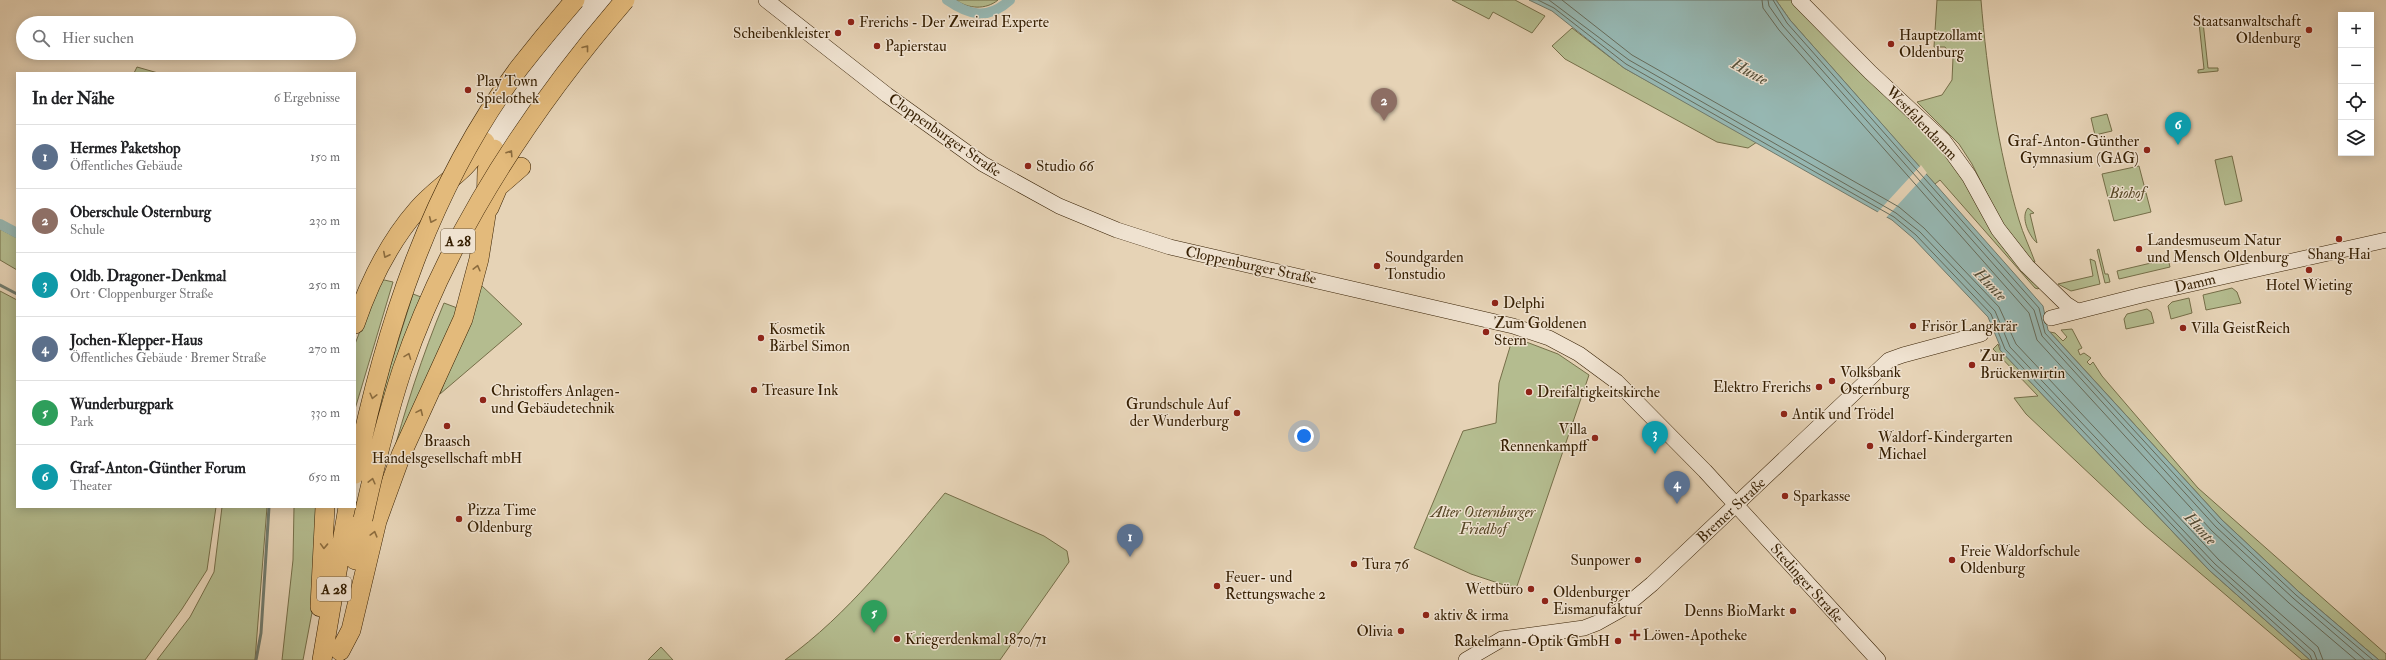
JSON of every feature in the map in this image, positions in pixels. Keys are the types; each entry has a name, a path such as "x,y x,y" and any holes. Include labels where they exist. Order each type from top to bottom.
{"highway":[{"name":"A 28","path":"356,470 381,364 401,296 439,204 474,139 519,69 575,0"},
{"name":"A 28","path":"356,503 402,370 425,312 454,248 488,187 532,120 585,48 625,0"},
{"path":"339,656 351,630 377,521 401,455 463,320 479,259 486,215 489,145"},
{"path":"356,321 364,297 390,247 404,227 429,198 489,145"},
{"path":"486,215 494,193 521,167"},
{"path":"313,660 321,594 325,508"},
{"name":"A 28","path":"339,656 352,515"},
{"name":"A 28","path":"322,660 352,515"}],"main road":[{"path":"489,145 532,72 590,0"},
{"path":"489,145 542,76 606,0"},
{"name":"Cloppenburger Straße","path":"766,0 887,95 983,164 1066,209 1170,247 1513,326 1549,338 1591,361 1617,382 1674,438 1736,506"},
{"name":"Westfalendamm","path":"1799,0 1870,72 1943,140 1969,176 1998,229 2027,266 2066,304 2077,311"},
{"name":"Damm","path":"2052,318 2386,240"},
{"name":"Bremer Straße","path":"1466,660 1502,639 1584,628 1609,618 1652,584 1889,360 1903,354 1982,334"},
{"name":"Stedinger Straße","path":"1736,506 1878,660"}],"green space":[{"path":"956,0 998,0 983,7 971,7"},
{"path":"1452,0 1515,0 1545,16 1532,33 1493,12 1489,19"},
{"path":"1776,0 1792,0 1946,151 2041,286 2038,289 2035,288 1940,180 1935,184 1790,20"},
{"path":"1937,0 1981,0 1990,83 1999,139 2019,220 2035,262 2031,263 2010,237 1972,164 1959,144 1917,102 1942,95 1952,80 1953,58 1945,47 1934,47"},
{"path":"2203,22 2208,68 2218,68 2218,71 2198,73 2198,70 2204,69 2199,23"},
{"path":"1572,28 1624,68 1757,142 1748,148 1717,142 1565,59 1552,46"},
{"path":"137,67 154,72 134,72"},
{"path":"2107,114 2112,131 2095,135 2091,118"},
{"path":"2232,156 2242,201 2225,205 2215,160"},
{"name":"Biohof","path":"2139,166 2151,212 2114,221 2102,174"},
{"path":"2028,208 2034,213 2030,214 2037,243 2031,236 2026,226 2025,216"},
{"path":"0,229 16,237 16,269 0,260"},
{"path":"2099,249 2105,274 2108,274 2110,282 2105,283 2097,250"},
{"path":"2090,259 2095,261 2100,284 2071,291 2058,284 2093,276"},
{"path":"2168,259 2170,267 2119,279 2117,271"},
{"path":"380,279 393,282 356,406 356,341"},
{"path":"481,285 522,324 440,394"},
{"path":"2232,288 2237,292 2241,303 2206,310 2203,295"},
{"path":"0,291 16,299 16,508 216,508 207,570 182,609 145,660 0,660"},
{"path":"413,294 421,297 377,434 373,432 389,370"},
{"path":"2189,298 2192,313 2171,319 2168,306 2172,302"},
{"path":"444,303 460,309 390,465 414,383"},
{"path":"2147,309 2151,312 2154,323 2126,329 2124,319 2127,314"},
{"path":"2072,329 2082,348 2078,350 2080,355 2084,353 2091,358 2087,362 2090,365 2093,362 2102,376 2198,488 2386,654 2386,660 2379,660 2299,592 2222,520 2050,332 2055,333 2063,341 2067,337 2061,330"},
{"name":"Alter Osternburger Friedhof","path":"1513,337 1558,354 1589,375 1516,589 1471,574 1414,548 1463,431 1496,423 1499,383"},
{"path":"1998,344 2000,350 2209,570 2310,660 2302,660 2145,526 2026,414 2014,398 2038,396 1993,349"},
{"path":"945,493 1044,536 1067,551 1069,562 1000,660 785,660 830,623 851,603"},
{"path":"222,508 267,508 255,660 157,660 190,617 214,572"},
{"path":"294,508 317,508 314,602 303,660 282,660 293,560"},
{"path":"661,647 673,660 648,660"}],"water":[{"name":"Hunte","path":"1529,0 1776,0 1790,20 2043,306 2048,330 2222,520 2299,592 2379,660 2310,660 2209,570 2000,350 2000,346 1988,317 1913,238 1892,220 1624,68 1552,11"}],"pier":[{"path":"1921,165 1927,173 1885,219 1876,214"}],"waterway":[{"path":"947,0 963,10 979,14 994,11 1010,0"},
{"path":"0,224 16,232"},
{"path":"0,285 16,293"},
{"path":"256,660 261,633 269,508"}],"place":[{"name":"Frerichs - Der Zweirad Experte","path":"851,22"},
{"name":"Staatsanwaltschaft Oldenburg","path":"2309,30"},
{"name":"Scheibenkleister","path":"838,33"},
{"name":"Hauptzollamt Oldenburg","path":"1891,44"},
{"name":"Papierstau","path":"877,46"},
{"name":"Play Town Spielothek","path":"468,90"},
{"name":"Oberschule Osternburg","path":"1384,121"},
{"name":"Graf-Anton-Günther Forum","path":"2178,145"},
{"name":"Graf-Anton-Günther Gymnasium (GAG)","path":"2147,150"},
{"name":"Studio 66","path":"1028,166"},
{"name":"Shang Hai","path":"2339,239"},
{"name":"Landesmuseum Natur und Mensch Oldenburg","path":"2139,249"},
{"name":"Soundgarden Tonstudio","path":"1377,266"},
{"name":"Hotel Wieting","path":"2309,270"},
{"name":"Delphi","path":"1495,303"},
{"name":"Frisör Langkrär","path":"1913,326"},
{"name":"Villa GeistReich","path":"2183,328"},
{"name":"Zum Goldenen Stern","path":"1486,332"},
{"name":"Kosmetik Bärbel Simon","path":"761,338"},
{"name":"Zur Brückenwirtin","path":"1972,365"},
{"name":"Volksbank Osternburg","path":"1832,381"},
{"name":"Elektro Frerichs","path":"1819,387"},
{"name":"Treasure Ink","path":"754,390"},
{"name":"Dreifaltigkeitskirche","path":"1529,392"},
{"name":"Christoffers Anlagen- und Gebäudetechnik","path":"483,400"},
{"name":"Grundschule Auf der Wunderburg","path":"1237,413"},
{"name":"Antik und Trödel","path":"1784,414"},
{"name":"Braasch Handelsgesellschaft mbH","path":"447,426"},
{"name":"Villa Rennenkampff","path":"1595,438"},
{"name":"Waldorf-Kindergarten Michael","path":"1870,446"},
{"name":"Oldb. Dragoner-Denkmal","path":"1655,454"},
{"name":"Sparkasse","path":"1785,496"},
{"name":"Jochen-Klepper-Haus","path":"1677,504"},
{"name":"Pizza Time Oldenburg","path":"459,519"},
{"name":"Hermes Paketshop","path":"1130,557"},
{"name":"Sunpower","path":"1638,560"},
{"name":"Freie Waldorfschule Oldenburg","path":"1952,560"},
{"name":"Tura 76","path":"1354,564"},
{"name":"Feuer- und Rettungswache 2","path":"1217,586"},
{"name":"Wettbüro","path":"1531,589"},
{"name":"Oldenburger Eismanufaktur","path":"1545,601"},
{"name":"Denns BioMarkt","path":"1793,611"},
{"name":"aktiv & irma","path":"1426,615"},
{"name":"Olivia","path":"1401,631"},
{"name":"Wunderburgpark","path":"874,633"},
{"name":"Löwen-Apotheke","path":"1635,635"},
{"name":"Kriegerdenkmal 1870/71","path":"897,639"},
{"name":"Rakelmann-Optik GmbH","path":"1618,641"}]}
